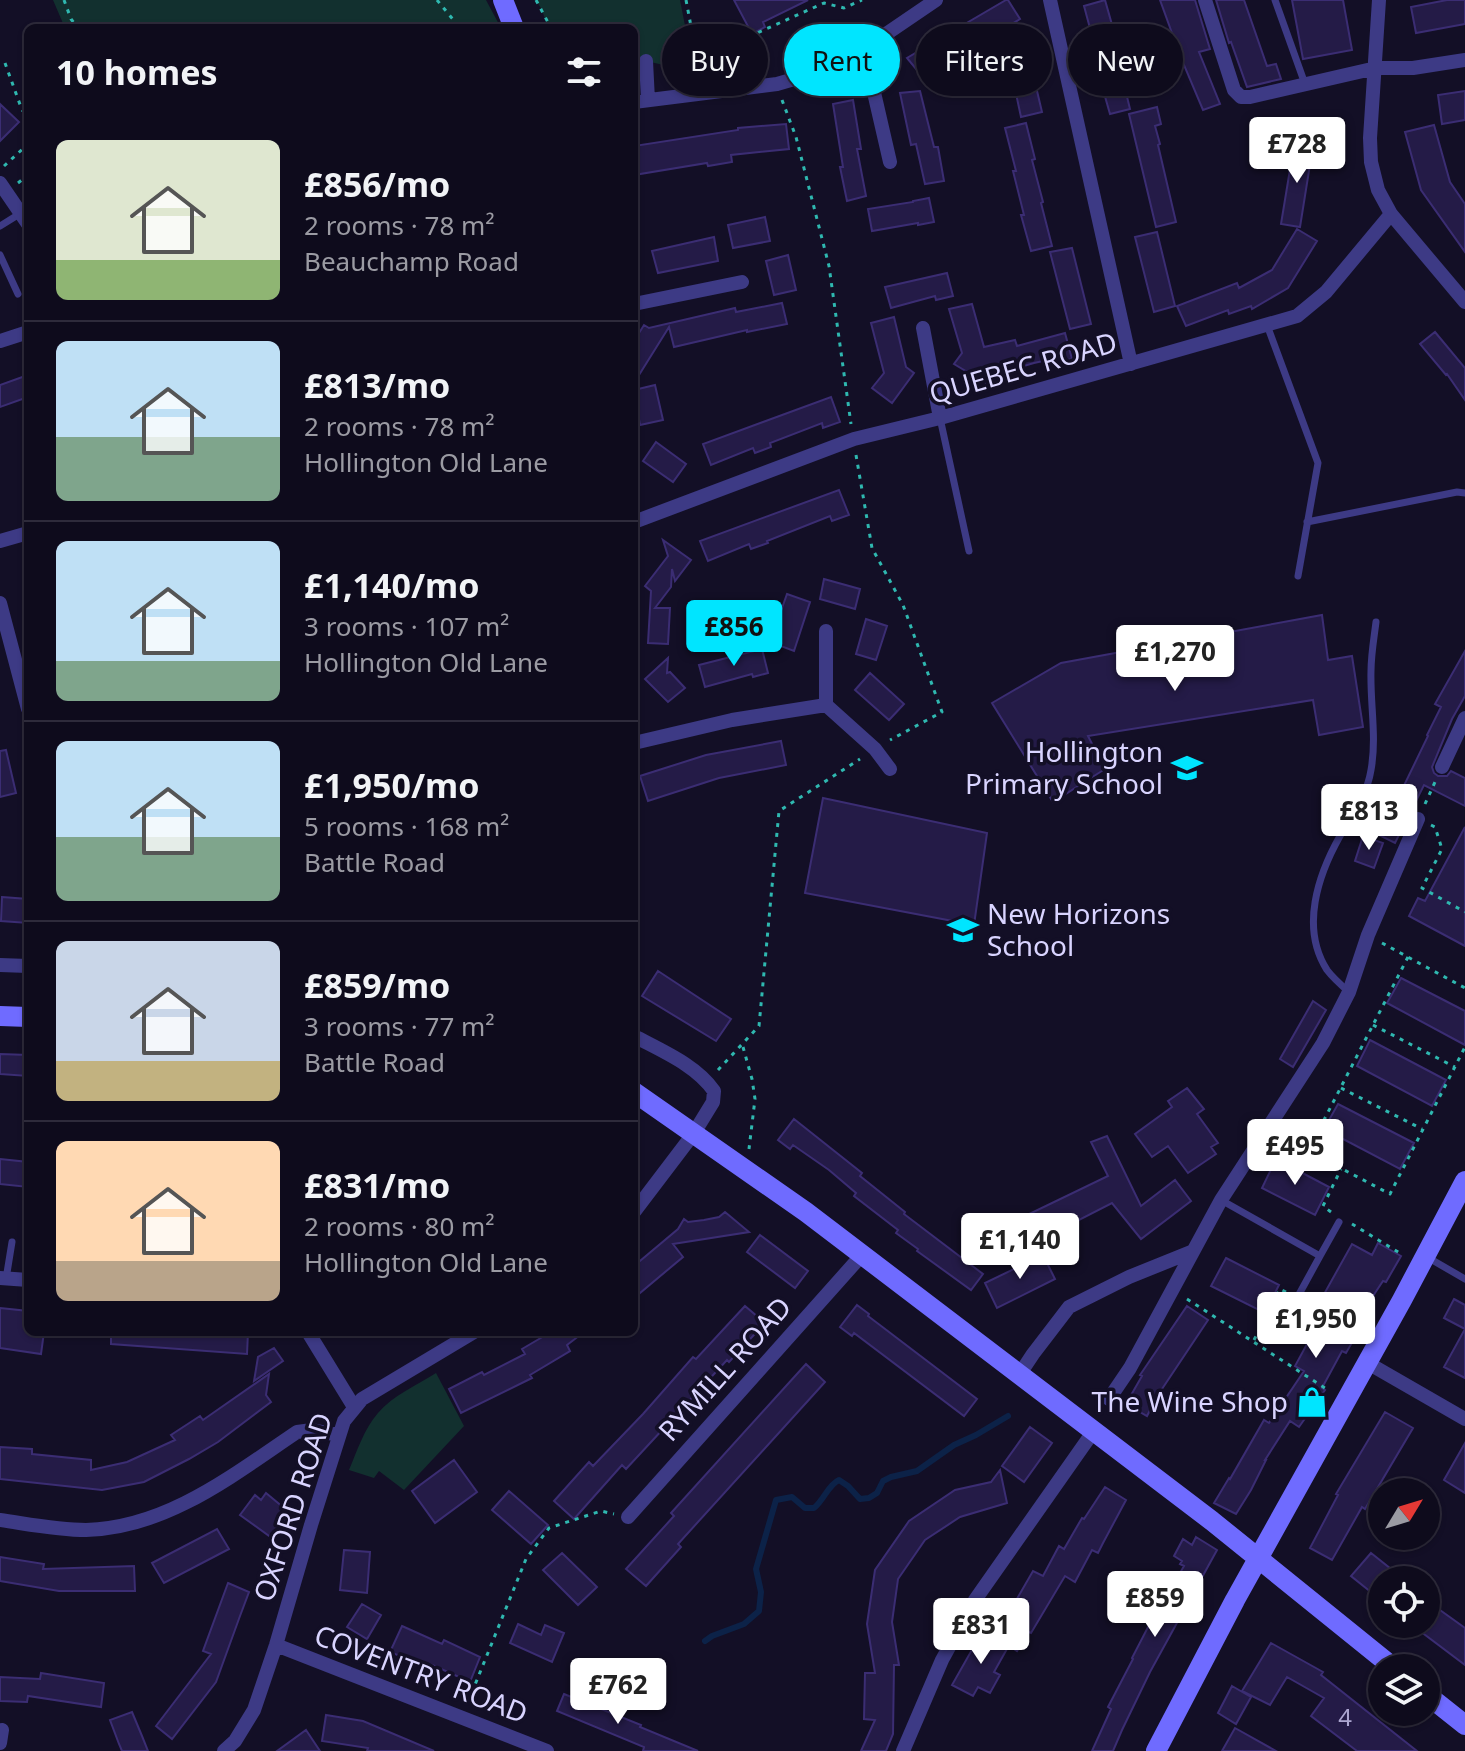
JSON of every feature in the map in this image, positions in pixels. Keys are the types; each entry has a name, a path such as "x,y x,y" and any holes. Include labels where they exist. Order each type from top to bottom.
{"street":[{"path":"503,0 512,24"},
{"path":"900,24 936,0"},
{"path":"1050,0 1131,364"},
{"path":"1205,0 1234,90 1241,97 1376,68 1413,68 1465,60"},
{"path":"1379,0 1370,138 1371,162 1378,190 1391,214 1465,302"},
{"path":"646,61 641,101 681,96"},
{"path":"768,85 784,82"},
{"path":"875,96 890,162"},
{"path":"0,183 24,217"},
{"name":"QUEBEC ROAD","path":"638,520 854,439 940,418 1297,316 1326,292 1391,214"},
{"path":"638,303 742,282"},
{"path":"923,328 940,418"},
{"path":"0,341 24,333"},
{"path":"0,541 24,534"},
{"path":"0,603 24,694"},
{"path":"826,631 826,705 875,749 890,769"},
{"path":"638,742 732,720 826,705"},
{"path":"1442,767 1463,728"},
{"path":"1109,1399 1130,1368 1221,1200 1323,1043 1349,992 1368,935 1418,819"},
{"path":"0,965 24,966"},
{"path":"0,1016 24,1017"},
{"path":"638,1038 670,1055 707,1082 714,1091 713,1102 694,1133 638,1207"},
{"path":"638,1095 746,1169 1168,1487 1377,1654"},
{"path":"1156,1751 1465,1181"},
{"path":"1019,1375 1069,1307 1129,1277 1191,1252"},
{"name":"RYMILL ROAD","path":"628,1517 861,1256"},
{"path":"3,1278 24,1280"},
{"path":"310,1336 354,1407"},
{"name":"OXFORD ROAD","path":"224,1751 235,1741 254,1710 344,1421 362,1399 467,1336"},
{"path":"1366,1362 1465,1419"},
{"path":"0,1520 86,1530 129,1524 173,1510 220,1484 297,1432 312,1430 338,1435"},
{"path":"903,1751 942,1660 975,1600 1093,1432"},
{"name":"COVENTRY ROAD","path":"276,1645 547,1751"},
{"path":"1440,1705 1465,1725"}],"lane":[{"path":"1275,0 1305,84"},
{"path":"0,226 24,218"},
{"path":"0,255 18,294"},
{"path":"1267,325 1318,463 1298,576"},
{"path":"940,418 969,551"},
{"path":"1307,522 1457,492 1465,493"},
{"path":"1349,992 1326,968 1315,940 1313,923 1318,887 1329,857 1362,800 1372,770 1371,670 1376,622"},
{"path":"1221,1200 1320,1256"},
{"path":"1297,1298 1339,1222"},
{"path":"3,1278 12,1242"},
{"path":"1425,1256 1465,1279"}],"path":[{"path":"64,0 75,24"},
{"path":"437,0 457,24"},
{"path":"536,0 549,24"},
{"path":"686,0 690,24"},
{"path":"768,27 824,1 844,8 862,0"},
{"path":"646,61 662,61"},
{"path":"5,63 24,112"},
{"path":"707,1082 759,1026 779,811 875,749 942,712 903,605 872,548 829,266 796,137 777,84"},
{"path":"0,171 24,148"},
{"path":"1442,767 1418,819 1435,827 1442,849 1422,888 1465,912"},
{"path":"1368,935 1465,988"},
{"path":"1408,957 1308,1151 1390,1194 1465,1047"},
{"path":"1373,1025 1455,1067"},
{"path":"742,1046 755,1099 746,1169"},
{"path":"1341,1088 1422,1129"},
{"path":"1332,1212 1323,1206 1341,1168"},
{"path":"1353,1224 1398,1251"},
{"path":"1172,1289 1324,1387"},
{"path":"1253,1342 1280,1289 1297,1298"},
{"path":"462,1716 526,1559 549,1528 601,1511 628,1517"}],"green space":[{"path":"53,0 486,0 499,24 63,24"},
{"path":"536,0 680,0 685,24 662,24 662,65 638,62 638,24 547,24"},
{"path":"436,1373 464,1426 404,1490 379,1471 374,1478 349,1470 365,1433 378,1413 397,1396"}],"building":[{"path":"734,0 808,0 764,24 747,24"},
{"path":"1006,0 1020,19 1012,24 965,24"},
{"path":"1105,0 1112,24 1089,24 1084,6"},
{"path":"1160,0 1195,0 1210,49 1199,52 1220,104 1203,110 1183,63 1183,24 1169,24"},
{"path":"1216,0 1244,0 1267,66 1276,64 1281,79 1247,87"},
{"path":"1292,0 1343,0 1352,50 1303,59"},
{"path":"1465,0 1465,24 1416,33 1411,7"},
{"path":"916,53 916,69 907,58"},
{"path":"916,91 916,96 921,96 934,147 938,147 944,181 925,184 916,144 911,145 900,93"},
{"path":"1465,91 1465,120 1442,124 1438,95"},
{"path":"1016,96 1038,96 1042,112 1021,117"},
{"path":"1105,96 1127,96 1130,109 1110,114"},
{"path":"853,100 861,149 857,149 866,196 847,201 833,104"},
{"path":"0,104 19,122 0,141"},
{"path":"1157,107 1161,124 1155,126 1158,145 1176,222 1156,227 1129,114"},
{"path":"1026,123 1052,246 1031,251 1005,128"},
{"path":"786,124 789,149 731,155 732,162 638,174 638,145 738,128"},
{"path":"1434,125 1450,182 1465,204 1465,252 1421,190 1405,132"},
{"path":"1297,127 1305,153 1312,152 1300,227 1281,224"},
{"path":"929,198 934,222 872,231 868,209"},
{"path":"765,217 770,241 733,248 728,225"},
{"path":"1297,229 1317,241 1288,288 1252,309 1251,306 1229,314 1228,310 1186,326 1177,306 1237,283 1239,288 1272,270"},
{"path":"1157,232 1175,306 1154,312 1135,237"},
{"path":"714,237 718,261 658,273 652,251"},
{"path":"1072,248 1091,324 1070,329 1050,252"},
{"path":"788,255 796,290 774,295 766,261"},
{"path":"947,273 953,296 936,300 935,296 891,308 885,287"},
{"path":"782,303 787,324 674,347 669,327 638,377 638,335 644,325 649,328 735,308 736,312"},
{"path":"972,304 984,347 1015,340 1017,346 1065,333 1072,359 1053,364 1052,359 1034,363 990,376 986,383 954,364 962,353 949,309"},
{"path":"894,317 906,367 914,373 892,403 872,388 884,373 871,323"},
{"path":"1435,332 1465,368 1465,400 1420,344"},
{"path":"24,376 24,398 0,407 0,385"},
{"path":"655,385 663,420 640,425 638,389"},
{"path":"831,397 840,422 823,428 822,423 770,443 771,447 755,453 753,448 711,465 703,444"},
{"path":"656,442 686,464 673,482 643,461"},
{"path":"839,490 849,515 832,521 830,516 768,543 751,549 749,544 708,561 700,541"},
{"path":"663,540 691,560 675,581 672,569 671,587 655,608 670,608 668,644 648,643 651,591 645,586 668,556"},
{"path":"824,579 860,589 855,609 820,599"},
{"path":"787,594 810,602 794,651 770,642"},
{"path":"1322,615 1328,660 1352,656 1363,727 1319,735 1313,700 1088,736 1105,769 1053,802 992,703 1061,663"},
{"path":"866,619 887,626 876,660 856,654"},
{"path":"762,649 768,673 753,677 752,674 705,687 699,665"},
{"path":"1465,651 1465,696 1432,767 1438,776 1447,776 1451,771 1465,778 1465,806 1424,785 1395,843 1377,834 1397,800 1441,707 1435,704"},
{"path":"668,658 667,673 670,672 685,688 668,702 645,679"},
{"path":"870,673 904,704 889,720 855,690"},
{"path":"781,741 786,765 719,778 648,801 640,776 706,755"},
{"path":"6,750 16,793 0,797 0,751"},
{"path":"823,798 987,833 974,925 805,893"},
{"path":"1465,827 1465,946 1409,916 1418,898 1425,901"},
{"path":"1363,836 1383,843 1374,868 1355,861"},
{"path":"2,897 24,899 24,923 1,921"},
{"path":"658,971 731,1019 716,1041 642,996"},
{"path":"1401,978 1465,1011 1465,1045 1387,1003"},
{"path":"1313,1001 1326,1010 1293,1067 1280,1059"},
{"path":"1370,1040 1446,1080 1432,1106 1357,1066"},
{"path":"0,1054 24,1055 24,1076 0,1074"},
{"path":"1187,1088 1204,1109 1197,1114 1218,1143 1211,1147 1216,1154 1188,1173 1168,1146 1152,1157 1135,1134 1172,1107 1168,1101"},
{"path":"1338,1104 1414,1143 1400,1169 1324,1129"},
{"path":"794,1119 862,1173 860,1176 904,1214 983,1274 971,1290 917,1251 896,1233 898,1230 854,1196 856,1193 829,1170 793,1145 790,1149 778,1140"},
{"path":"1107,1136 1141,1206 1175,1180 1191,1201 1141,1239 1112,1203 1036,1242 1023,1217 1108,1176 1091,1142"},
{"path":"0,1159 24,1162 24,1187 0,1184"},
{"path":"1276,1159 1329,1187 1315,1215 1262,1188"},
{"path":"725,1212 749,1232 673,1244 683,1257 638,1295 638,1263 678,1229 684,1219 688,1222 719,1217"},
{"path":"760,1235 808,1271 795,1288 747,1252"},
{"path":"1378,1243 1401,1256 1361,1317 1365,1320 1346,1353 1342,1351 1322,1388 1325,1390 1299,1427 1290,1421 1236,1514 1214,1503 1264,1420 1269,1423 1304,1371 1295,1366 1331,1300 1323,1296 1352,1244 1372,1255"},
{"path":"1043,1255 1055,1279 997,1308 985,1283"},
{"path":"1226,1258 1279,1285 1265,1313 1211,1286"},
{"path":"1454,1299 1465,1305 1465,1329 1444,1318"},
{"path":"857,1305 977,1399 964,1416 854,1333 852,1336 840,1327"},
{"path":"745,1306 765,1323 626,1469 622,1465 574,1519 554,1501 589,1462 593,1466 693,1357 696,1359"},
{"path":"1187,1306 1208,1320 1147,1416 1126,1404 1140,1375"},
{"path":"0,1308 24,1311 24,1336 43,1336 41,1354 0,1348"},
{"path":"1465,1329 1465,1378 1444,1367"},
{"path":"111,1336 248,1336 247,1354 111,1344"},
{"path":"544,1336 579,1336 567,1345 570,1351 530,1375 532,1378 461,1413 449,1389 525,1354 522,1349"},
{"path":"274,1348 283,1361 254,1381 258,1357"},
{"path":"806,1364 825,1382 678,1544 681,1547 646,1586 626,1569 674,1516 671,1513"},
{"path":"269,1374 266,1395 271,1402 218,1442 144,1482 102,1490 0,1479 0,1447 32,1449 32,1454 91,1460 91,1470 127,1462 175,1440 171,1435 200,1416 203,1420"},
{"path":"1385,1412 1413,1428 1383,1478 1368,1478 1368,1504 1365,1509 1362,1507 1332,1560 1310,1548 1336,1494"},
{"path":"1030,1427 1052,1443 1024,1482 1002,1466"},
{"path":"1465,1443 1465,1493 1444,1480"},
{"path":"454,1460 477,1492 435,1523 412,1491"},
{"path":"1000,1470 1007,1503 960,1517 925,1540 898,1579 892,1622 899,1665 894,1665 893,1734 886,1751 861,1751 875,1720 864,1719 865,1673 875,1673 867,1624 875,1570 909,1521 955,1490 991,1482"},
{"path":"1105,1487 1126,1500 1098,1553 1092,1550 1075,1582 1065,1576 1017,1651 998,1638 1019,1606 1014,1604 1033,1571 1043,1576 1059,1546 1064,1549"},
{"path":"509,1491 548,1525 531,1544 492,1510"},
{"path":"266,1493 290,1513 272,1538 240,1515 255,1495 261,1500"},
{"path":"217,1529 229,1549 164,1583 152,1563"},
{"path":"1196,1537 1217,1550 1150,1672 1113,1751 1092,1751 1111,1709 1108,1707 1132,1658 1162,1600 1184,1566 1174,1556 1183,1539 1192,1545"},
{"path":"344,1550 370,1552 367,1593 340,1590"},
{"path":"562,1553 597,1587 578,1605 543,1570"},
{"path":"1371,1553 1387,1566 1368,1566 1368,1590 1351,1576"},
{"path":"0,1557 44,1564 43,1569 134,1566 135,1591 59,1591 0,1581"},
{"path":"228,1583 249,1592 216,1682 172,1739 156,1726 211,1654 203,1651"},
{"path":"362,1604 381,1615 367,1639 347,1627"},
{"path":"1440,1610 1465,1628 1465,1665 1429,1638 1440,1638"},
{"path":"518,1624 541,1635 545,1625 564,1633 552,1662 510,1643"},
{"path":"402,1626 442,1644 444,1640 480,1657 470,1682 430,1664 429,1668 390,1652"},
{"path":"982,1632 1008,1647 994,1672 1000,1675 990,1693 978,1687 973,1696 952,1685"},
{"path":"1271,1643 1323,1672 1321,1675 1368,1712 1368,1726 1385,1726 1417,1751 1357,1751 1311,1716 1324,1698 1287,1677 1270,1705 1242,1691"},
{"path":"41,1673 104,1683 101,1707 28,1696 27,1702 0,1701 0,1677 40,1679"},
{"path":"1232,1686 1251,1697 1236,1724 1218,1713"},
{"path":"564,1694 698,1751 643,1751 644,1747 557,1711"},
{"path":"132,1712 148,1751 122,1751 119,1744 110,1720"},
{"path":"326,1715 363,1721 434,1751 367,1751 368,1748 322,1741"},
{"path":"1235,1728 1276,1751 1222,1751"},
{"path":"306,1730 320,1751 277,1751"}],"waterway":[{"path":"705,1641 744,1624 759,1611 761,1592 756,1569 776,1500 792,1497 805,1508 814,1508 839,1480 860,1499 869,1498 877,1493 883,1481 917,1471 954,1445 1008,1416"}],"place":[{"name":"Hollington Primary School","path":"1187,768"},
{"name":"New Horizons School","path":"963,930"},
{"name":"The Wine Shop","path":"1312,1402"}]}
